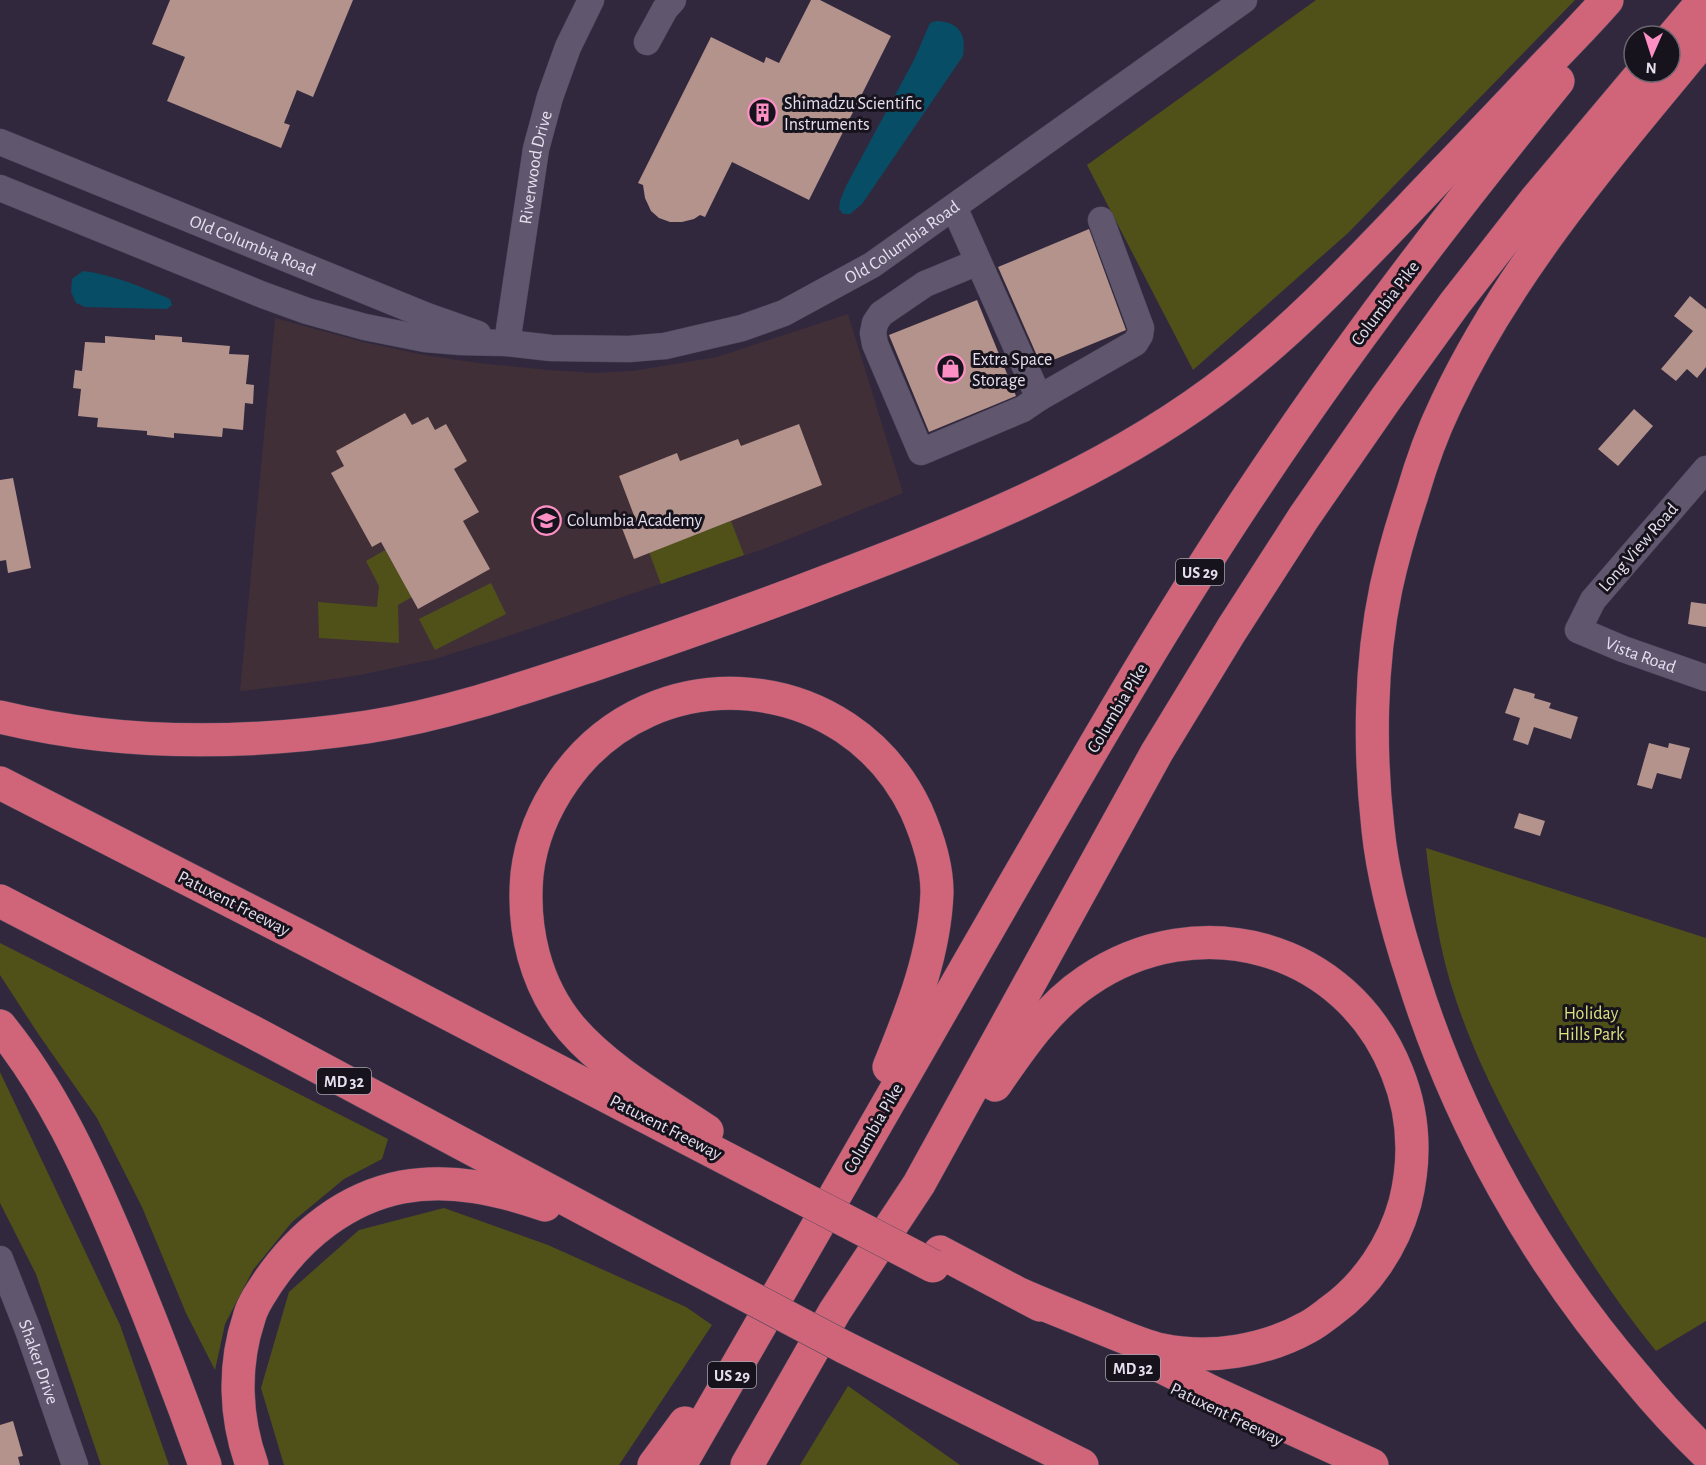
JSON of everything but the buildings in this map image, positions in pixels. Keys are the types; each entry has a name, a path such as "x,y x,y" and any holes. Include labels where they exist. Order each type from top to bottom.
{"highway":[{"path":"0,717 79,732 154,739 231,740 301,735 371,726 444,710 520,689 650,645 789,596 994,515 1080,473 1152,432 1214,391 1275,343 1340,281 1607,0"},
{"name":"Columbia Pike","path":"680,1465 1108,722 1255,486 1337,367 1410,269 1493,161 1627,0"},
{"path":"1682,26 1704,0"},
{"path":"1706,37 1560,218 1484,333 1446,405 1421,466 1402,524 1386,590 1377,652 1373,766 1378,830 1388,890 1404,949 1424,1013 1448,1076 1477,1138 1553,1269 1606,1342 1656,1401 1706,1453"},
{"path":"920,1184 1157,752 1298,526 1384,400 1455,303 1537,198 1633,84"},
{"path":"780,1178 707,1131 594,1052 570,1028 549,997 535,963 528,932 525,896 529,862 538,828 553,796 575,764 598,741 626,722 659,706 693,697 730,693 761,694 790,701 819,712 874,751 894,772 924,828 937,889 928,958 914,1007 839,1188"},
{"name":"Patuxent Freeway","path":"0,783 937,1259 1205,1405 1335,1465"},
{"name":"MD 32","path":"0,901 250,1031 843,1347 1082,1465"},
{"path":"303,938 512,1031 707,1131"},
{"path":"747,1465 835,1311 920,1184 983,1102 1033,1031 1085,981 1141,953 1180,944 1216,942 1250,946 1287,958 1319,974 1352,1000 1374,1026 1391,1056 1404,1090 1411,1123 1413,1158 1408,1191 1399,1223 1382,1257 1361,1284 1309,1327 1282,1340 1221,1354 1162,1350 1128,1339 937,1259"},
{"path":"0,1026 44,1089 77,1148 130,1269 205,1465"},
{"path":"252,1465 244,1442 238,1409 238,1377 242,1344 249,1316 278,1267 298,1244 341,1210 401,1188 435,1184 468,1185 502,1191 543,1205 687,1264"},
{"path":"654,1465 784,1285"},
{"path":"1022,1295 1212,1392 1372,1465"},
{"path":"770,1465 835,1311"},
{"path":"843,1347 1035,1465"}],"street":[{"name":"Riverwood Drive","path":"507,343 536,149 550,97 568,47 591,0"},
{"path":"647,42 665,9 673,0"},
{"name":"Old Columbia Road","path":"0,188 263,295 365,327 425,339 507,343 551,348 629,349 665,346 742,328 784,313 872,265 1244,0"},
{"name":"Old Columbia Road","path":"0,142 427,316 507,343"},
{"path":"954,207 1039,398"},
{"path":"978,262 925,285 881,314 875,323 873,333 875,344 921,452 1023,409 1135,343 1141,328 1101,220"},
{"name":"Long View Road","path":"1578,630 1593,600 1706,469"},
{"name":"Vista Road","path":"1578,630 1623,649 1706,678"},
{"name":"Shaker Drive","path":"0,1259 28,1329 75,1465"}],"shaded area":[{"name":"Columbia Academy","path":"848,314 903,493 769,547 435,659 360,675 240,691 275,318 363,342 424,355 478,363 593,373 632,371 717,357"}],"green space":[{"path":"1316,0 1575,0 1348,233 1193,370 1087,165"},
{"path":"731,521 744,555 661,584 649,552"},
{"path":"385,550 412,597 398,605 399,643 319,638 318,602 377,607 379,586 366,561"},
{"path":"491,583 506,614 435,650 419,619"},
{"name":"Holiday Hills Park","path":"1426,848 1706,938 1706,1321 1656,1351 1590,1261 1533,1165 1490,1084 1464,1021 1445,963"},
{"path":"0,943 388,1139 382,1159 344,1179 292,1222 253,1270 225,1324 215,1370 186,1313 142,1207 97,1118 0,975"},
{"path":"0,1072 120,1325 169,1465 101,1465 36,1274 0,1203"},
{"path":"444,1208 548,1245 686,1307 712,1325 619,1465 284,1465 261,1388 289,1292 359,1230"},
{"path":"848,1386 960,1465 800,1465"}],"water":[{"path":"936,21 950,24 960,31 964,42 963,56 862,204 850,214 843,214 839,209 846,186 914,60 930,23"},
{"path":"83,271 117,278 138,286 170,299 172,305 167,309 85,307 76,303 71,292 72,279"}],"place":[{"name":"Shimadzu Scientific Instruments","path":"763,113"},
{"name":"Extra Space Storage","path":"951,369"},
{"name":"Columbia Academy","path":"546,520"}]}
